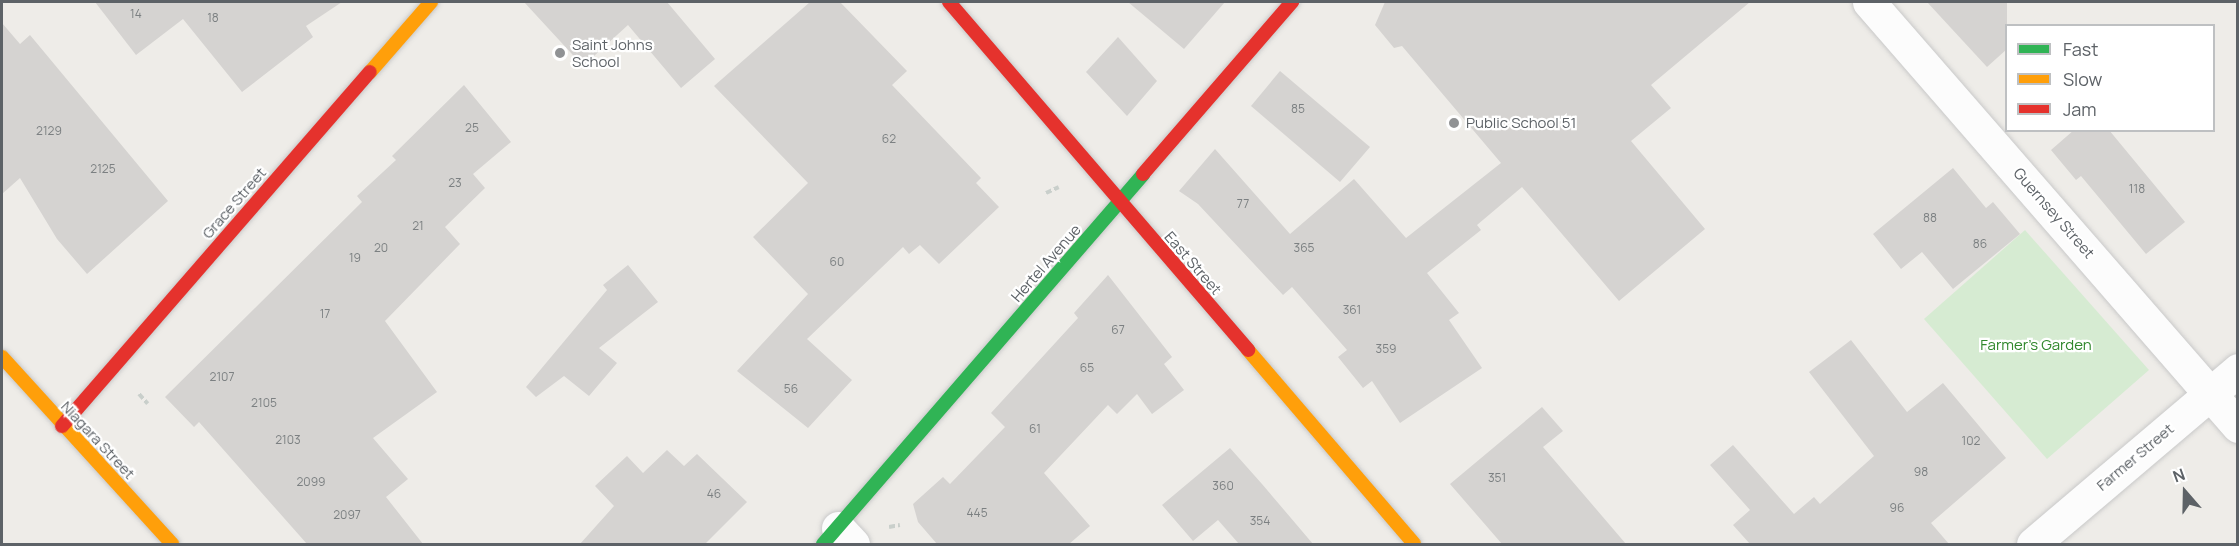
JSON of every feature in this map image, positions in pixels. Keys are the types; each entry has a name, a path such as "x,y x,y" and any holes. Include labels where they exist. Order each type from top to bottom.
{"street":[{"name":"Grace Street","path":"62,426 431,2"},
{"name":"East Street","path":"949,2 1119,204 1414,544"},
{"name":"Hertel Avenue","path":"838,539 1292,2"},
{"name":"Guernsey Street","path":"1869,2 2238,426"},
{"name":"Niagara Street","path":"2,357 62,426 172,544"},
{"name":"Farmer Street","path":"2033,544 2238,369"}],"path":[{"path":"1046,193 1062,186"},
{"path":"139,394 148,404"},
{"path":"888,528 900,525"}],"green space":[{"name":"Farmer's Garden","path":"2025,230 2149,370 2047,459 1924,319"}],"building":[{"path":"95,2 342,2 306,26 313,37 242,92 183,19 136,55"},
{"path":"524,2 667,2 715,59 681,88 628,25 583,66"},
{"path":"810,2 840,2 907,71 892,85 981,178 976,183 999,207 939,264 920,245 909,254 903,247 807,339 852,380 808,428 737,371 808,294 753,237 808,183 714,86"},
{"path":"1128,2 1225,2 1184,49"},
{"path":"1385,2 1750,2 1651,85 1671,108 1631,141 1705,229 1619,301 1522,187 1477,225 1481,230 1427,273 1459,313 1449,320 1482,368 1400,423 1372,381 1363,388 1338,357 1347,350 1292,287 1283,295 1198,204 1179,191 1215,149 1290,234 1354,179 1406,238 1501,163 1402,46 1394,48 1375,25"},
{"path":"1927,2 2007,2 2005,51 1987,67"},
{"path":"2,23 20,44 30,35 168,201 87,274 57,239 20,178 2,194"},
{"path":"1118,37 1157,81 1127,116 1086,72"},
{"path":"1280,71 1370,147 1340,182 1251,106"},
{"path":"464,85 511,142 473,174 485,188 445,227 460,244 385,321 437,392 373,438 408,479 386,497 423,544 307,544 199,422 194,427 165,397 362,202 357,196 396,160 392,156"},
{"path":"2072,132 2111,132 2185,222 2146,254 2081,176 2076,180 2051,150"},
{"path":"1953,168 1986,208 1993,202 2020,234 1953,289 1922,252 1901,269 1873,234"},
{"path":"628,265 658,302 599,348 617,363 589,396 564,376 536,397 526,387 607,290 603,285"},
{"path":"1108,275 1172,357 1164,364 1184,390 1152,414 1137,394 1117,414 1108,405 1044,473 1090,526 1069,544 937,544 918,522 913,504 943,477 950,484 1005,427 991,413 1078,318 1074,313"},
{"path":"1851,340 1907,412 1943,383 2006,458 1931,523 1949,544 1750,544 1733,525 1750,510 1710,465 1733,445 1794,514 1814,497 1820,504 1874,456 1809,372"},
{"path":"1542,407 1563,431 1543,447 1626,544 1502,544 1450,484"},
{"path":"1230,448 1313,544 1239,544 1218,520 1193,541 1162,505"},
{"path":"667,450 684,466 697,454 747,502 705,544 580,544 614,506 595,486 627,456 643,473"}],"traffic: fast":[{"path":"823,544 1143,174"}],"traffic: slow":[{"path":"370,72 431,2"},
{"path":"1248,350 1414,544"},
{"path":"2,357 172,544"}],"traffic: jam":[{"path":"949,2 1248,350"},
{"path":"1143,174 1292,2"},
{"path":"62,426 370,72"}],"place":[{"name":"Saint Johns School","path":"560,53"},
{"name":"Public School 51","path":"1454,123"}]}
